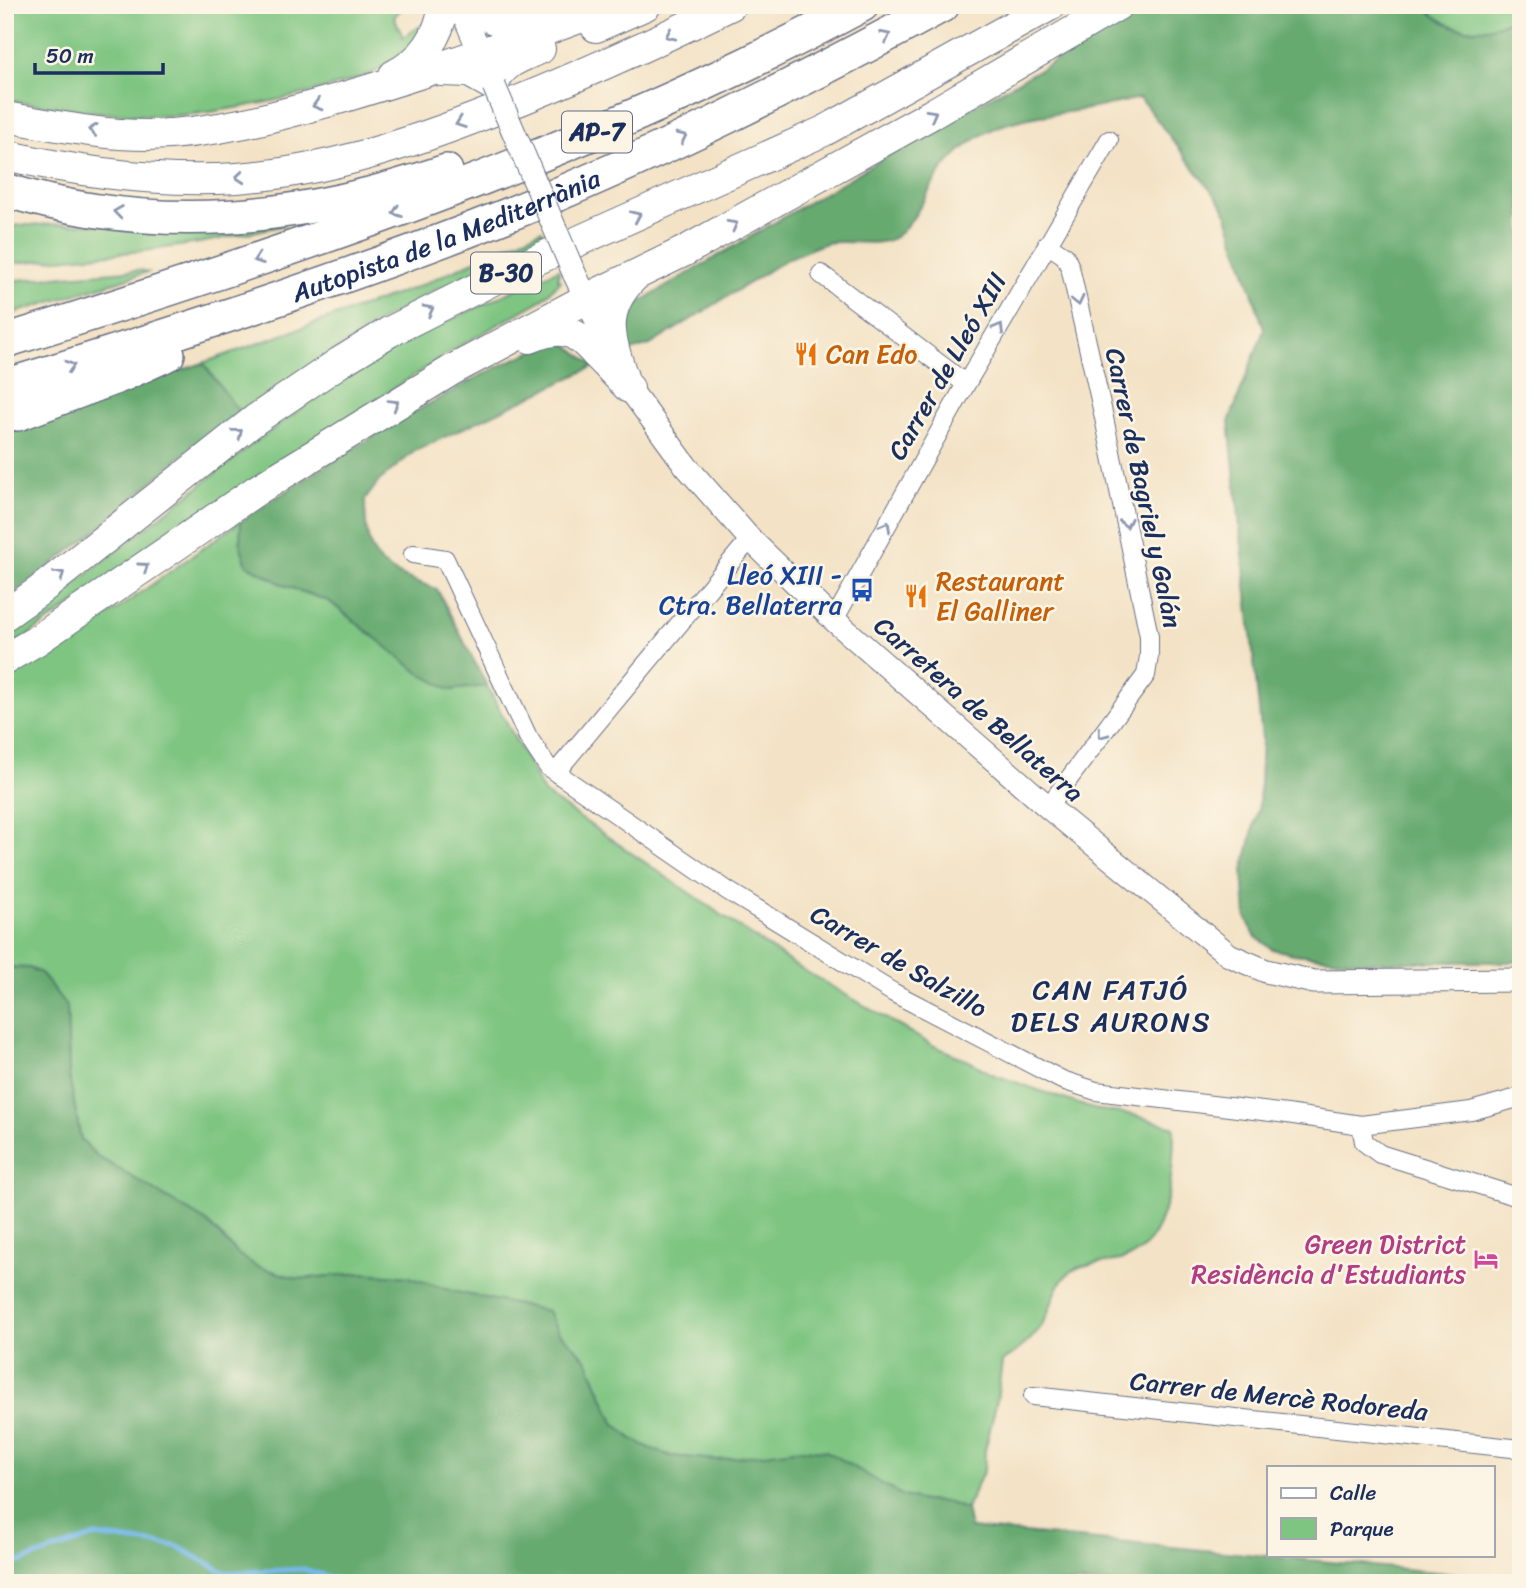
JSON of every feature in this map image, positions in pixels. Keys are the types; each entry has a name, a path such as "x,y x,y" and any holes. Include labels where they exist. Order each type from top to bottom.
{"highway":[{"path":"358,93 408,68 423,56 433,42 444,5"},
{"path":"473,5 480,13 499,22 513,23 595,5"},
{"path":"5,117 115,133 148,135 208,130 275,117 428,73 614,5"},
{"path":"428,73 469,72 494,86 499,72 513,61 646,5"},
{"path":"5,155 58,167 149,178 238,178 317,167 372,153 496,110 606,64 731,5"},
{"path":"5,190 72,206 150,217 228,218 324,205 417,181 477,160 616,103 777,29 838,5"},
{"name":"Autopista de la Mediterrània","path":"5,341 323,237 488,177 573,143 688,91 862,5"},
{"name":"Autopista de la Mediterrània","path":"11,400 508,215 623,165 780,89 943,5"},
{"name":"B-30","path":"5,615 82,558 256,419 389,332 507,272 824,131 1051,5"},
{"path":"626,382 614,347 610,318 617,298 643,272 932,114 1118,5"},
{"path":"5,659 36,641 257,490 452,370 547,305 564,290 580,286 589,279 605,280 643,272"},
{"path":"452,370 544,332 563,330 587,343 626,382"}],"street":[{"name":"Carretera de Bellaterra","path":"460,5 580,286 626,382 686,467 750,539 834,620 1048,807 1229,955 1266,971 1314,982 1521,980"},
{"name":"Carrer de Lleó XIII","path":"834,620 966,384 1109,140"},
{"name":"Carrer de Bagriel y Galán","path":"1047,244 1065,256 1070,267 1149,636 1146,675 1048,807"},
{"path":"821,274 966,384"},
{"path":"556,772 750,539"},
{"name":"Carrer de Salzillo","path":"413,554 445,558 528,737 548,767 728,891 894,993 1062,1080 1096,1091 1361,1125 1471,1111 1521,1097"},
{"path":"1361,1125 1364,1142 1380,1154 1521,1198"},
{"name":"Carrer de Mercè Rodoreda","path":"1032,1396 1521,1449"}],"green space":[{"path":"5,5 405,5 394,17 403,37 427,22 407,54 388,66 327,88 220,111 145,116 5,100"},
{"path":"1155,5 1423,5 1446,23 1470,29 1495,26 1521,14 1521,962 1364,962 1294,954 1272,949 1255,936 1246,917 1243,871 1259,805 1262,739 1229,422 1264,329 1224,207 1140,98 1024,119 991,130 975,139 944,168 910,222 895,237 871,243 827,243 787,259 650,345 628,352 628,309 931,130"},
{"path":"1423,5 1521,5 1521,14 1495,26 1470,29 1446,23"},
{"path":"286,225 200,243 143,251 5,264 5,226"},
{"path":"542,230 546,242 433,291 377,323 239,412 203,363 417,287"},
{"path":"559,269 558,280 561,281 540,301 458,347 292,454 5,651 5,639 310,402 367,364 431,329"},
{"path":"140,270 148,272 5,316 5,281"},
{"path":"552,344 566,344 595,366 415,451 379,481 365,500 368,538 373,551 390,569 437,589 487,686 450,690 418,672 329,601 286,586 247,565 240,544 241,521 418,410 500,366"},
{"path":"203,363 239,412 193,446 96,531 5,600 5,435 77,405"},
{"path":"241,521 240,544 247,565 286,586 329,601 418,672 450,690 487,686 544,793 793,964 932,1045 992,1074 1093,1109 1134,1115 1174,1127 1173,1162 1166,1203 1151,1238 1139,1251 1124,1259 1084,1266 1070,1272 1058,1287 1037,1331 1021,1348 1002,1362 997,1400 985,1450 984,1470 966,1509 946,1502 923,1501 903,1496 826,1451 718,1460 671,1456 651,1449 632,1439 614,1423 588,1362 558,1333 409,1277 363,1273 298,1279 256,1266 238,1254 207,1222 97,1156 81,1140 69,1076 67,1007 41,973 29,968 5,967 5,681 115,611"},
{"path":"5,967 29,968 41,973 67,1007 69,1076 81,1140 97,1156 207,1222 238,1254 256,1266 298,1279 363,1273 409,1277 452,1291 548,1311 558,1332 588,1362 614,1423 632,1439 651,1449 671,1456 718,1460 802,1449 826,1451 903,1496 923,1501 946,1502 966,1509 970,1528 1521,1578 1521,1583 5,1583"}],"waterway":[{"path":"5,1567 95,1536 176,1546 226,1573 303,1569 348,1583"}],"place":[{"name":"Can Edo","path":"806,354"},
{"name":"Lleó XIII - Ctra. Bellaterra","path":"862,590"},
{"name":"Restaurant El Galliner","path":"916,596"},
{"name":"Green District Residència d'Estudiants","path":"1486,1259"}],"district":[{"name":"CAN FATJÓ DELS AURONS","path":"1111,1005"}]}
